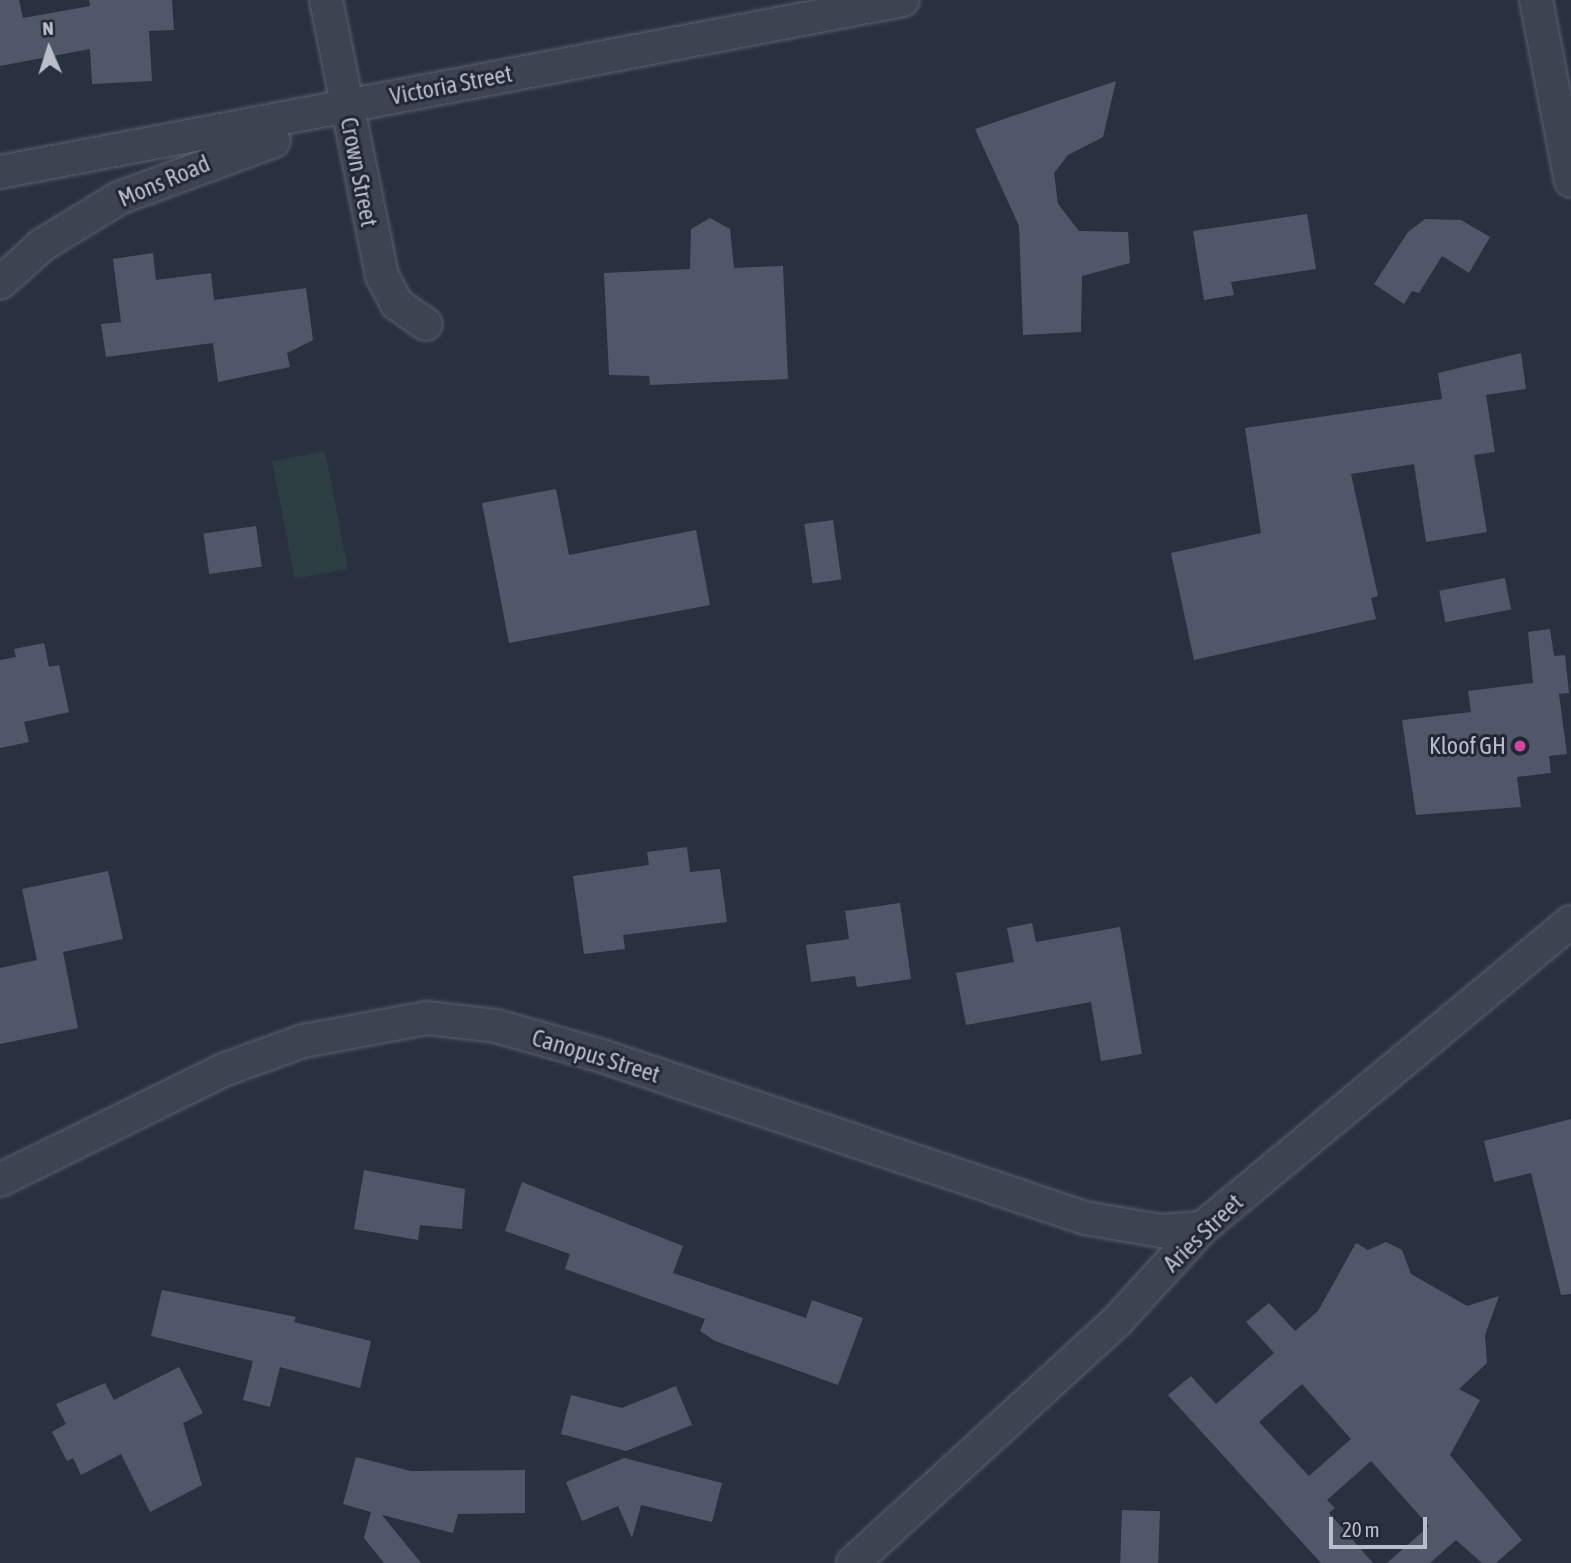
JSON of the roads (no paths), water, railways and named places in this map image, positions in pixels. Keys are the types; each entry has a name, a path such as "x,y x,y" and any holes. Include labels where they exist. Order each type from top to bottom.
{"street":[{"name":"Crown Street","path":"326,0 382,276 397,304 426,324"},
{"name":"Victoria Street","path":"0,172 348,112 903,0"},
{"path":"1536,0 1571,181"},
{"name":"Mons Road","path":"0,283 42,245 119,198 348,112"},
{"name":"Aries Street","path":"853,1563 1118,1321 1202,1228 1571,922"},
{"name":"Canopus Street","path":"0,1180 226,1069 303,1041 427,1018 496,1026 602,1056 1086,1218 1161,1231 1202,1228"}],"place":[{"name":"Kloof GH","path":"1520,746"}]}
